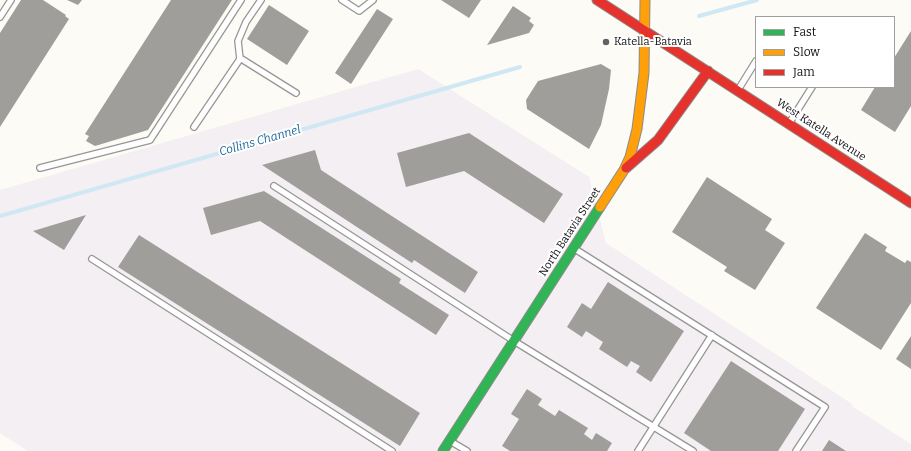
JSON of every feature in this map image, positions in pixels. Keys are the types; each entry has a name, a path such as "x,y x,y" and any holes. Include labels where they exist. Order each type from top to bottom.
{"street":[{"name":"West Katella Avenue","path":"597,0 911,203"},
{"name":"North Batavia Street","path":"443,451 624,170 632,150 641,102 644,73 645,0"},
{"path":"624,170 658,140 708,72"}],"lane":[{"path":"0,17 11,0"},
{"path":"40,168 150,140 241,0"},
{"path":"194,127 240,58 238,41 246,22 261,0"},
{"path":"342,0 359,11 373,0"},
{"path":"240,58 296,93"},
{"path":"738,90 755,63"},
{"path":"789,124 811,88"},
{"path":"274,186 514,341 693,451"},
{"path":"574,248 825,407 796,451"},
{"path":"92,258 392,451"},
{"path":"638,451 712,335"},
{"path":"450,440 467,451"}],"shaded area":[{"path":"418,69 589,177 606,243 911,444 911,451 28,451 0,433 0,190"}],"building":[{"path":"21,0 43,0 66,15 65,16 69,19 0,127 0,33"},
{"path":"67,0 82,0 78,5"},
{"path":"171,0 232,0 148,130 95,146 86,141 89,136 85,134"},
{"path":"441,0 481,0 469,18"},
{"path":"269,5 309,31 287,65 247,39"},
{"path":"513,6 531,18 529,21 534,25 529,33 487,45"},
{"path":"377,9 393,19 351,84 335,73"},
{"path":"911,31 911,106 895,132 861,110 874,88 895,88 895,56"},
{"path":"601,64 611,70 609,89 601,125 589,149 527,109 526,100 538,81"},
{"path":"469,133 563,194 544,223 464,171 406,187 397,153"},
{"path":"315,150 321,170 478,272 465,293 414,260 412,263 262,165"},
{"path":"707,177 772,219 765,230 785,243 755,290 724,271 727,267 672,232"},
{"path":"264,191 401,279 399,283 449,315 436,335 260,221 211,235 203,208"},
{"path":"86,215 64,250 33,231"},
{"path":"865,233 887,247 885,251 905,263 907,260 911,262 911,303 881,350 816,308"},
{"path":"139,235 420,413 400,446 118,267"},
{"path":"608,282 684,331 651,382 636,372 640,366 631,361 627,367 599,349 603,342 586,331 582,337 567,327 582,303 591,309"},
{"path":"911,336 911,369 896,359"},
{"path":"731,361 805,409 778,451 711,451 684,433"},
{"path":"527,389 542,399 538,405 555,416 559,410 588,428 584,434 592,440 596,433 612,443 607,451 510,451 502,446 519,419 511,414"},
{"path":"829,440 846,451 822,451"}],"waterway":[{"name":"Collins Channel","path":"699,16 757,0"},
{"name":"Collins Channel","path":"0,216 520,67"}],"traffic: fast":[{"path":"443,451 600,207"}],"traffic: slow":[{"path":"600,207 624,170 630,157 637,129 644,73 645,0"}],"traffic: jam":[{"path":"597,0 911,203"},
{"path":"626,168 658,140 708,71"}],"place":[{"name":"Katella-Batavia","path":"606,42"}]}
